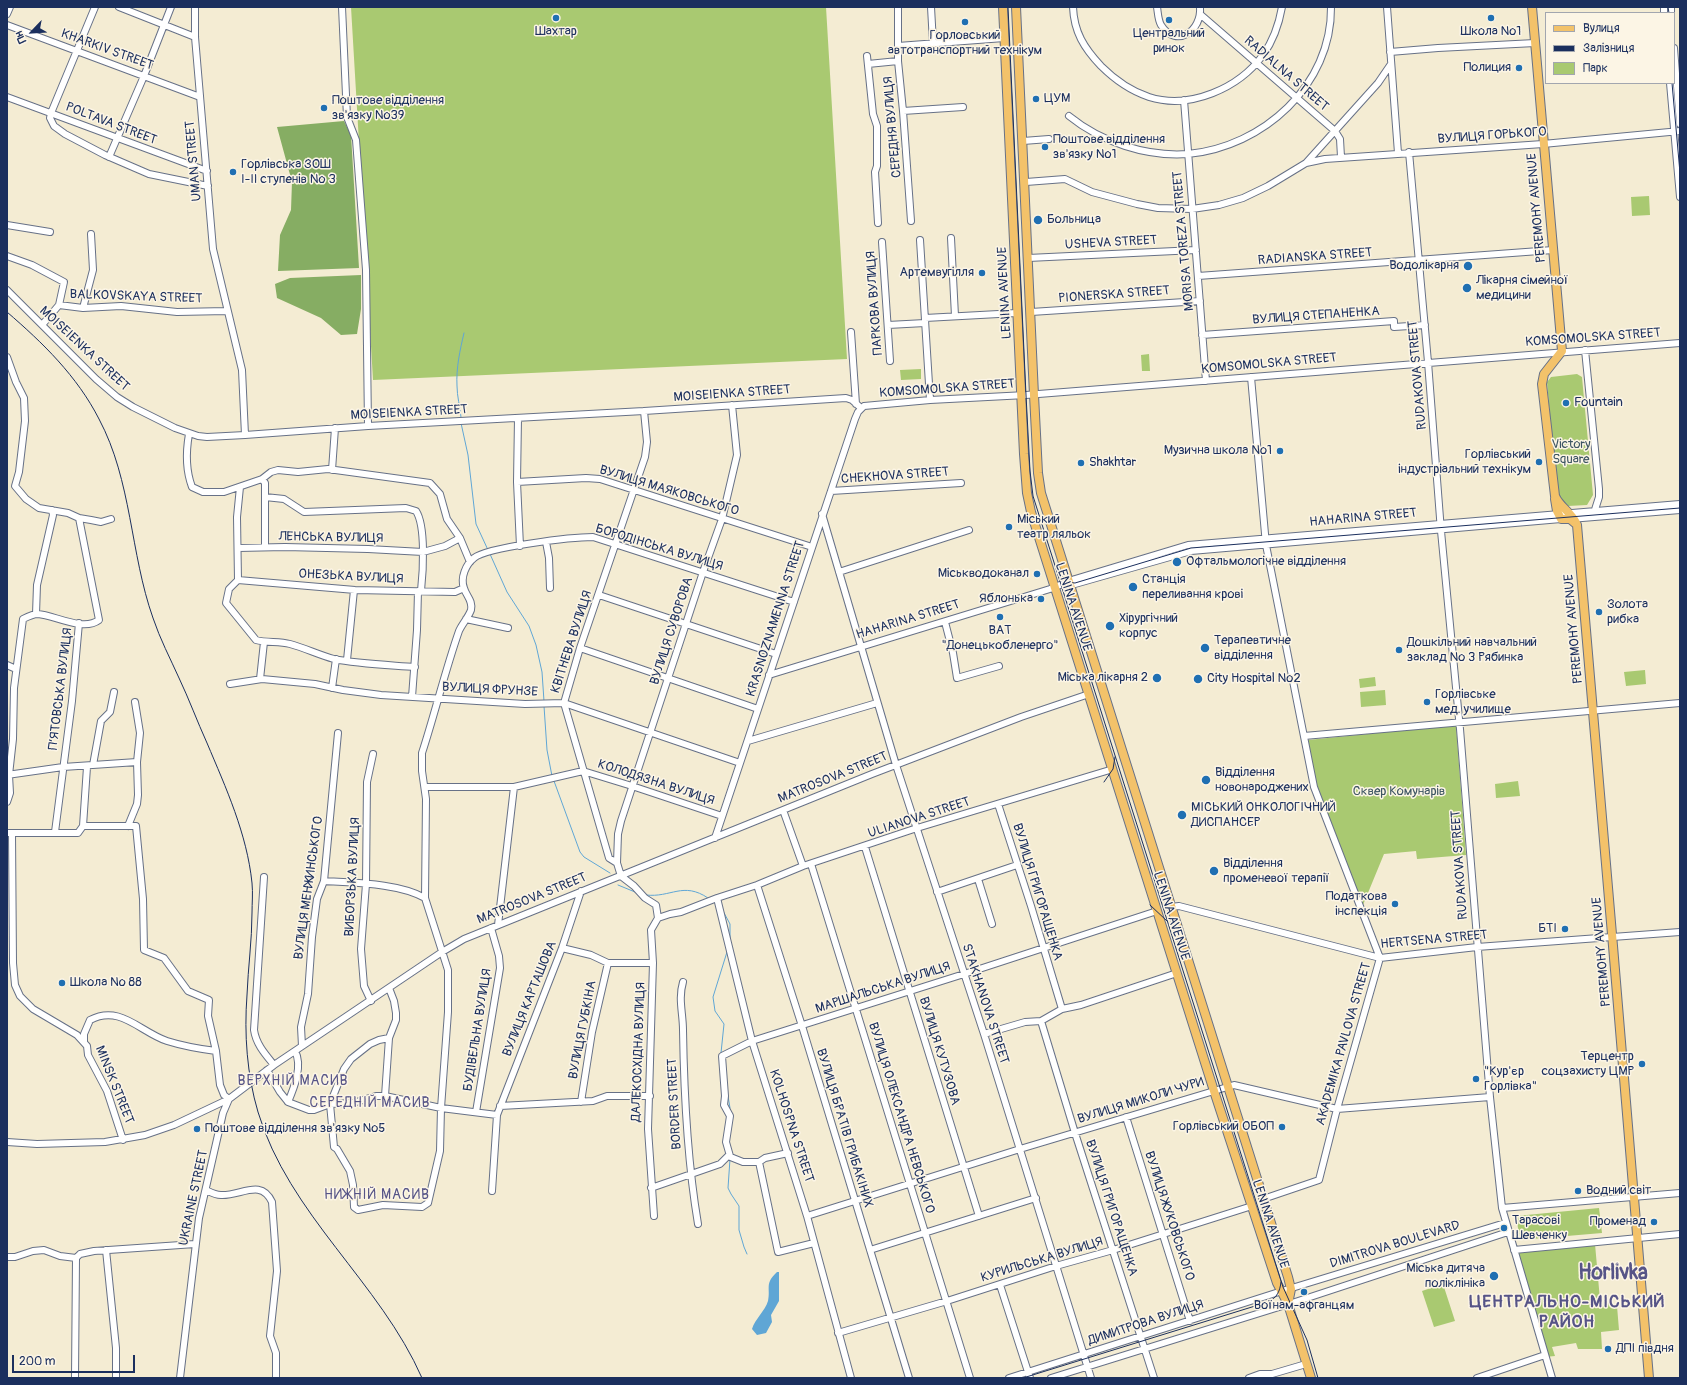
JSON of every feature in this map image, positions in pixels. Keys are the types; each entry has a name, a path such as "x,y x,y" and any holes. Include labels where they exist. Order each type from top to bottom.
{"main road":[{"name":"LENINA AVENUE","path":"1003,7 1024,454 1028,501 1054,588 1113,769 1214,1091 1280,1292 1288,1304 1311,1378"},
{"name":"LENINA AVENUE","path":"1016,7 1026,182 1028,258 1039,484 1044,504 1070,581 1288,1277 1291,1289 1288,1304"},
{"name":"PEREMOHY AVENUE","path":"1532,7 1562,352"},
{"path":"1560,517 1555,496 1542,384 1544,374 1562,352"},
{"path":"1555,496 1559,504 1573,519"},
{"name":"HAHARINA STREET","path":"1560,517 1573,519"},
{"name":"PEREMOHY AVENUE","path":"1573,519 1593,711 1613,937 1649,1378"},
{"path":"1157,911 1171,907"}],"street":[{"path":"7,14 10,7"},
{"path":"95,7 51,113 50,118 54,126 65,134 109,157 149,174 208,186"},
{"path":"119,7 195,37"},
{"path":"109,157 144,76 171,7"},
{"name":"UMAN STREET","path":"194,7 195,37 213,249 242,370 245,435"},
{"path":"342,7 347,117 356,140 366,270 368,426"},
{"name":"СЕРЕДНЯ ВУЛИЦЯ","path":"898,7 898,61 911,221"},
{"path":"931,7 933,43"},
{"path":"1073,7 1075,26 1079,38 1094,58 1108,73 1128,87 1151,98 1165,100 1184,100 1200,97 1224,87 1246,74 1263,55 1275,32 1282,7"},
{"path":"1157,7 1158,18 1161,25 1171,34 1180,36 1190,33 1198,22 1201,15 1200,7"},
{"path":"1069,116 1090,132 1127,146 1162,153 1188,154 1223,146 1245,138 1264,128 1278,116 1297,98 1308,84 1320,62 1330,32 1331,7"},
{"path":"1387,7 1398,153"},
{"name":"RADIALNA STREET","path":"1201,15 1335,131"},
{"name":"KHARKIV STREET","path":"7,25 200,97"},
{"path":"898,46 1004,38"},
{"path":"1390,52 1535,43"},
{"path":"867,56 872,114 877,126 877,166 875,172 878,223"},
{"path":"868,64 898,61"},
{"path":"1675,61 1680,124"},
{"path":"1026,182 1065,179 1092,192 1158,208 1192,209 1219,205 1243,198 1268,186 1306,163 1378,83 1391,64"},
{"path":"1670,84 1677,131 1680,197"},
{"name":"POLTAVA STREET","path":"7,97 117,139 207,171"},
{"name":"MORISA TOREZA STREET","path":"1184,100 1206,381"},
{"path":"903,111 963,107"},
{"path":"1335,131 1340,139 1341,157"},
{"name":"ВУЛИЦЯ ГОРЬКОГО","path":"1306,163 1341,157 1543,144 1677,131"},
{"path":"1023,141 1049,139"},
{"name":"RUDAKOVA STREET","path":"1409,152 1490,1097 1502,1208 1505,1223 1546,1354 1552,1378"},
{"path":"7,225 50,232"},
{"path":"83,308 93,270 91,234"},
{"path":"952,238 955,316"},
{"path":"920,240 930,400"},
{"name":"ПАРКОВА ВУЛИЦЯ","path":"882,242 890,361"},
{"name":"USHEVA STREET","path":"1028,258 1196,250"},
{"name":"RADIANSKA STREET","path":"1198,276 1553,250"},
{"name":"BALKOVSKAYA STREET","path":"7,256 32,265 64,282 59,305 83,308 121,306 177,312 227,311"},
{"name":"MOISEIENKA STREET","path":"7,290 96,379 117,397 135,408 189,434 207,437 846,398 856,403"},
{"name":"PIONERSKA STREET","path":"1031,312 1200,301"},
{"path":"42,325 59,305"},
{"path":"888,325 955,316 1017,312"},
{"name":"ВУЛИЦЯ СТЕПАНЕНКА","path":"1202,335 1394,321 1394,327 1425,325"},
{"path":"851,332 857,414"},
{"name":"KOMSOMOLSKA STREET","path":"861,408 867,405 930,400 1022,396 1428,362 1680,343"},
{"path":"1585,350 1599,489 1599,497 1594,514"},
{"path":"7,356 16,382 24,398 25,421 15,486 26,499 39,508 68,513 79,518 101,522 111,519"},
{"name":"AKADEMIKA PAVLOVA STREET","path":"1251,377 1266,542 1314,787 1380,958 1337,1109 1319,1180 1263,1199"},
{"path":"856,403 861,408"},
{"name":"ВУЛИЦЯ СУВОРОВА","path":"617,863 619,829 632,786 722,519 737,455 732,405"},
{"name":"KRASNOZNAMENNA STREET","path":"715,838 822,514 857,414 861,408"},
{"name":"КВІТНЕВА ВУЛИЦЯ","path":"621,876 617,863 609,858 564,703 580,648 647,450 644,411"},
{"path":"518,418 517,482 520,546"},
{"path":"332,470 335,428"},
{"path":"189,434 187,454 190,480 192,487 203,492 224,492 262,479 271,472 278,470 298,472 332,470 430,483 440,494 447,519 460,538 470,562 464,576 464,588 471,601 471,608 459,631 422,753 422,771 426,787 425,898 448,970 448,1012 441,1108 440,1151 428,1203 422,1207 383,1205 358,1210 354,1207 353,1185 350,1171 334,1147 330,1104 346,1064 374,1042 389,1038"},
{"name":"ВУЛИЦЯ МАЯКОВСЬКОГО","path":"517,482 600,478 722,519 812,547"},
{"path":"262,479 265,481 264,548"},
{"name":"CHEKHOVA STREET","path":"831,490 961,483"},
{"path":"240,487 237,517 238,580 229,589 226,603 256,640 264,642 283,642 336,659 415,667"},
{"path":"265,497 284,499 304,512 406,508 416,511 420,522 423,552 412,696"},
{"name":"HAHARINA STREET","path":"1573,519 1594,514 1680,504"},
{"path":"36,614 37,585 53,515 52,510"},
{"name":"HAHARINA STREET","path":"1594,514 1680,510"},
{"name":"STAKHANOVA STREET","path":"822,514 896,765 984,1034 1091,1378"},
{"name":"HAHARINA STREET","path":"770,675 1054,588 1070,581 1185,552 1266,542 1560,517"},
{"name":"П’ЯТОВСЬКА ВУЛИЦЯ","path":"55,832 72,701 78,624 95,623 99,620 79,518"},
{"path":"817,530 822,528 828,533"},
{"path":"839,572 969,530"},
{"name":"БОРОДІНСЬКА ВУЛИЦЯ","path":"470,562 474,557 491,551 546,542 592,537 615,543 794,602"},
{"name":"ЛЕНСЬКА ВУЛИЦЯ","path":"238,548 368,549 423,552 445,546 460,538"},
{"path":"546,542 549,558 550,588"},
{"name":"ОНЕЗЬКА ВУЛИЦЯ","path":"238,580 354,590 455,592 464,588"},
{"path":"347,660 354,590"},
{"path":"599,595 687,623 776,654"},
{"path":"7,802 10,793 8,775 13,739 14,688 23,619 36,614 78,624"},
{"path":"466,619 508,628"},
{"path":"945,622 953,653 957,678 999,666"},
{"path":"260,679 264,642"},
{"path":"580,648 758,709"},
{"path":"332,688 336,659"},
{"path":"7,665 16,668"},
{"name":"ВУЛИЦЯ ФРУНЗЕ","path":"230,684 260,679 315,684 381,695 526,704 564,703 740,763"},
{"path":"10,833 78,833 82,826 90,766 101,721 110,712 114,692"},
{"name":"MATROSOVA STREET","path":"7,1142 37,1144 89,1143 123,1140 145,1136 163,1130 229,1099 274,1065 442,952 464,939 896,765 1020,717 1089,694"},
{"path":"128,826 138,795 137,762 140,733 135,702"},
{"path":"748,741 877,703"},
{"path":"1304,736 1680,703"},
{"name":"ВУЛИЦЯ МЕНЖИНСЬКОГО","path":"302,1046 301,1027 308,994 312,937 317,899 324,881 338,733"},
{"name":"ВИБОРЗЬКА ВУЛИЦЯ","path":"371,1001 364,986 361,961 366,884 367,782 373,754"},
{"path":"8,775 63,767 137,762"},
{"name":"ULIANOVA STREET","path":"717,898 757,885 803,866 865,847 917,828 1113,769"},
{"path":"426,787 514,788 583,771"},
{"name":"КОЛОДЯЗНА ВУЛИЦЯ","path":"583,771 722,816"},
{"path":"498,925 514,788"},
{"name":"ВУЛИЦЯ ГРИГОРАЩЕНКА","path":"998,804 1062,1009"},
{"path":"783,810 803,866"},
{"path":"82,826 136,826 143,899 144,950 164,958 188,992 209,1000 208,1016 216,1051 220,1085 224,1095 229,1099"},
{"name":"MINSK STREET","path":"10,833 12,962 15,985 20,996 33,1008 77,1035 87,1046 88,1054 107,1091 123,1140"},
{"name":"ВУЛИЦЯ КУТУЗОВА","path":"865,847 979,1216"},
{"name":"ВУЛИЦЯ ОЛЕКСАНДРА НЕВСЬКОГО","path":"811,864 970,1378"},
{"path":"937,892 1017,865"},
{"path":"621,876 634,886 645,898 656,905 658,918 681,912 717,898"},
{"path":"264,877 254,1030 259,1046 274,1065"},
{"path":"978,879 992,924"},
{"path":"324,881 366,884 411,891 425,898"},
{"name":"ВУЛИЦЯ БРАТІВ ГРИБАКІНИХ","path":"757,885 802,1026 909,1378"},
{"name":"ВУЛИЦЯ КАРТАШОВА","path":"492,1191 497,1115 562,948 582,891"},
{"name":"KOLHOSPNA STREET","path":"717,898 752,1042 808,1216 838,1334 851,1378"},
{"name":"HERTSENA STREET","path":"1171,907 1179,906 1380,958 1477,947 1680,932"},
{"name":"МАРШАЛЬСЬКА ВУЛИЦЯ","path":"730,1156 726,1142 730,1116 724,1105 725,1096 722,1056 752,1042 1157,911"},
{"name":"ДАЛЕКОСХІДНА ВУЛИЦЯ","path":"654,1216 648,1129 653,963 651,930 658,918"},
{"name":"БУДІВЕЛЬНА ВУЛИЦЯ","path":"476,1112 500,968 499,956 490,928"},
{"path":"562,948 591,955 608,963 653,963"},
{"name":"ВУЛИЦЯ ГУБКІНА","path":"581,1102 592,1032 608,963"},
{"path":"984,1034 1025,1022 1041,1020 1062,1009 1080,1005 1177,973"},
{"name":"BORDER STREET","path":"683,982 679,999 683,1022 684,1105 690,1176 698,1224"},
{"path":"385,1096 389,1038 396,1020 394,1001 389,988"},
{"path":"84,1042 84,1034 90,1020 103,1015 119,1016 168,1041 202,1050 216,1051"},
{"name":"ВУЛИЦЯ ГРИГОРАЩЕНКА","path":"1041,1020 1075,1133 1154,1378"},
{"path":"288,1102 295,1083 299,1062 295,1051"},
{"path":"267,1070 280,1092 288,1102 309,1110 314,1110 330,1104 354,1103 376,1096 385,1096 441,1108 497,1115"},
{"name":"ВУЛИЦЯ МИКОЛИ ЧУРИ","path":"808,1216 1020,1149 1228,1086 1234,1085 1337,1109 1490,1097"},
{"path":"500,1106 593,1101 607,1096 650,1096"},
{"name":"UKRAINE STREET","path":"180,1378 198,1218 206,1190 223,1113 229,1099"},
{"path":"214,1106 219,1108 223,1113"},
{"name":"ВУЛИЦЯ ЖУКОВСЬКОГО","path":"1126,1117 1190,1321"},
{"path":"651,1188 690,1176 720,1164 728,1156 743,1162 759,1162 765,1158 788,1153"},
{"path":"759,1162 778,1252 814,1243"},
{"path":"206,1190 220,1195 260,1189 267,1193 272,1202 277,1271 270,1336 276,1353 276,1378"},
{"path":"1502,1208 1680,1193"},
{"path":"870,1250 1036,1198"},
{"name":"КУРИЛЬСЬКА ВУЛИЦЯ","path":"838,1334 1252,1206"},
{"name":"DIMITROVA BOULEVARD","path":"1291,1289 1505,1223"},
{"name":"DIMITROVA BOULEVARD","path":"1288,1304 1508,1232"},
{"path":"1514,1250 1680,1234"},
{"path":"74,1378 76,1258 80,1254 106,1250 195,1244"},
{"path":"7,1257 14,1257 33,1251 44,1250 60,1256 76,1258"},
{"path":"106,1250 116,1348 116,1378"},
{"path":"1000,1285 1029,1375"},
{"name":"ДИМИТРОВА ВУЛИЦЯ","path":"1009,1378 1029,1375 1084,1355 1291,1289"},
{"name":"ДИМИТРОВА ВУЛИЦЯ","path":"1051,1378 1068,1375 1087,1367 1288,1304"},
{"path":"1476,1378 1491,1376 1546,1354"},
{"path":"1249,1378 1260,1374 1266,1376 1306,1364"}],"green space":[{"path":"351,7 826,7 847,359 373,380"},
{"path":"344,121 351,135 359,268 278,271 280,235 291,210 292,182 277,127"},
{"path":"1649,196 1650,215 1632,216 1631,197"},
{"path":"361,275 361,309 357,334 341,335 321,318 277,298 275,284 290,278"},
{"path":"1149,354 1150,371 1142,371 1141,355"},
{"path":"921,369 921,379 901,380 900,370"},
{"name":"Victory Square","path":"1577,374 1582,377 1593,495 1587,505 1568,506 1557,497 1547,382 1551,377"},
{"path":"1645,670 1646,684 1626,686 1624,672"},
{"path":"1375,677 1376,686 1360,688 1359,679"},
{"path":"1385,690 1386,705 1361,707 1360,692"},
{"name":"Сквер Комунарів","path":"1456,725 1466,855 1417,859 1416,851 1384,854 1363,905 1317,786 1308,740"},
{"path":"1518,781 1520,796 1496,798 1495,784"},
{"path":"1599,1208 1602,1233 1520,1240 1516,1216"},
{"path":"1595,1244 1600,1300 1617,1306 1619,1330 1601,1332 1602,1349 1578,1349 1576,1343 1552,1347 1555,1356 1545,1357 1513,1251"},
{"path":"1443,1284 1455,1321 1434,1327 1422,1291"}],"water":[{"path":"777,1272 779,1272 779,1301 771,1315 772,1322 766,1333 757,1335 752,1329 767,1305 769,1297 769,1283"}],"waterway":[{"path":"461,417 457,394 457,373 464,333"},
{"path":"461,423 468,455 476,524 488,550"},
{"path":"490,554 507,592 529,626 536,645 542,672 544,701"},
{"path":"544,706 547,750 552,776"},
{"path":"554,781 580,852 584,857 610,873"},
{"path":"618,885 635,892"},
{"path":"646,895 663,894 684,890 699,893 708,898"},
{"path":"723,911 730,924 730,939"},
{"path":"721,1053 724,1024 715,1011 713,997 727,952"},
{"path":"728,1096 730,1108"},
{"path":"730,1159 728,1188 739,1206 739,1230 747,1254"}],"tram line":[{"path":"1008,7 1026,395 1030,471 1033,496 1283,1287 1307,1340 1318,1378"},
{"path":"1668,7 1669,12"},
{"path":"1672,84 1680,173"},
{"path":"1058,575 1065,582 1075,583 1191,548 1680,508"},
{"path":"1104,782 1113,769 1115,757"},
{"path":"1150,905 1167,921"},
{"path":"1023,1378 1268,1302 1278,1294 1281,1282"}],"railway":[{"path":"7,312 46,348 70,374 90,403 110,443 125,492 145,593 153,618 221,777 241,829 246,847 252,883 251,933 246,1010 247,1054 254,1098 272,1149 291,1184 312,1216 383,1310 404,1343 422,1378"}],"place":[{"name":"Шахтар","path":"556,18"},
{"name":"Школа №1","path":"1491,18"},
{"name":"Центральний ринок","path":"1169,20"},
{"name":"Горловський автотранспортний технікум","path":"965,22"},
{"name":"Полиция","path":"1519,68"},
{"name":"ЦУМ","path":"1036,99"},
{"name":"Поштове відділення зв'язку №39","path":"324,108"},
{"name":"Поштове відділення зв'язку №1","path":"1045,147"},
{"name":"Горлівська ЗОШ І-ІІ ступенів № 3","path":"233,172"},
{"name":"Больница","path":"1038,220"},
{"name":"Водолікарня","path":"1468,266"},
{"name":"Артемвугілля","path":"982,273"},
{"name":"Лікарня сімейної медицини","path":"1467,288"},
{"name":"Fountain","path":"1566,403"},
{"name":"Музична школа №1","path":"1280,451"},
{"name":"Горлівський індустріальний технікум","path":"1539,462"},
{"name":"Shakhtar","path":"1081,463"},
{"name":"Міський театр ляльок","path":"1009,527"},
{"name":"Офтальмологічне відділення","path":"1177,562"},
{"name":"Міськводоканал","path":"1037,574"},
{"name":"Станція переливання крові","path":"1133,587"},
{"name":"Яблонька","path":"1041,599"},
{"name":"Золота рибка","path":"1599,612"},
{"name":"ВАТ \"Донецькобленерго\"","path":"1000,617"},
{"name":"Хірургічний корпус","path":"1110,626"},
{"name":"Терапевтичне відділення","path":"1205,648"},
{"name":"Дошкільний навчальний заклад № 3 Рябинка","path":"1399,650"},
{"name":"Міська лікарня 2","path":"1157,678"},
{"name":"City Hospital №2","path":"1198,679"},
{"name":"Горлівське мед. училище","path":"1427,702"},
{"name":"Відділення новонароджених","path":"1206,780"},
{"name":"МІСЬКИЙ ОНКОЛОГІЧНИЙ ДИСПАНСЕР","path":"1182,815"},
{"name":"Відділення променевої терапії","path":"1214,871"},
{"name":"Податкова інспекція","path":"1395,904"},
{"name":"БТІ","path":"1565,929"},
{"name":"Школа № 88","path":"62,983"},
{"name":"Терцентр соцзахисту ЦМР","path":"1642,1064"},
{"name":"\"Кур'єр Горлівка\"","path":"1476,1079"},
{"name":"Горлівський ОБОП","path":"1282,1127"},
{"name":"Поштове відділення зв'язку №5","path":"197,1129"},
{"name":"Водний світ","path":"1578,1191"},
{"name":"Променад","path":"1654,1222"},
{"name":"Тарасові Шевченку","path":"1504,1228"},
{"name":"Міська дитяча поліклініка","path":"1494,1276"},
{"name":"Воїнам-афганцям","path":"1304,1292"},
{"name":"ДПІ півдня","path":"1608,1349"}],"district":[{"name":"ВЕРХНІЙ МАСИВ","path":"293,1081"},
{"name":"СЕРЕДНІЙ МАСИВ","path":"370,1103"},
{"name":"НИЖНІЙ МАСИВ","path":"377,1195"},
{"name":"Horlivka","path":"1613,1274"},
{"name":"ЦЕНТРАЛЬНО-МІСЬКИЙ РАЙОН","path":"1567,1313"}]}
